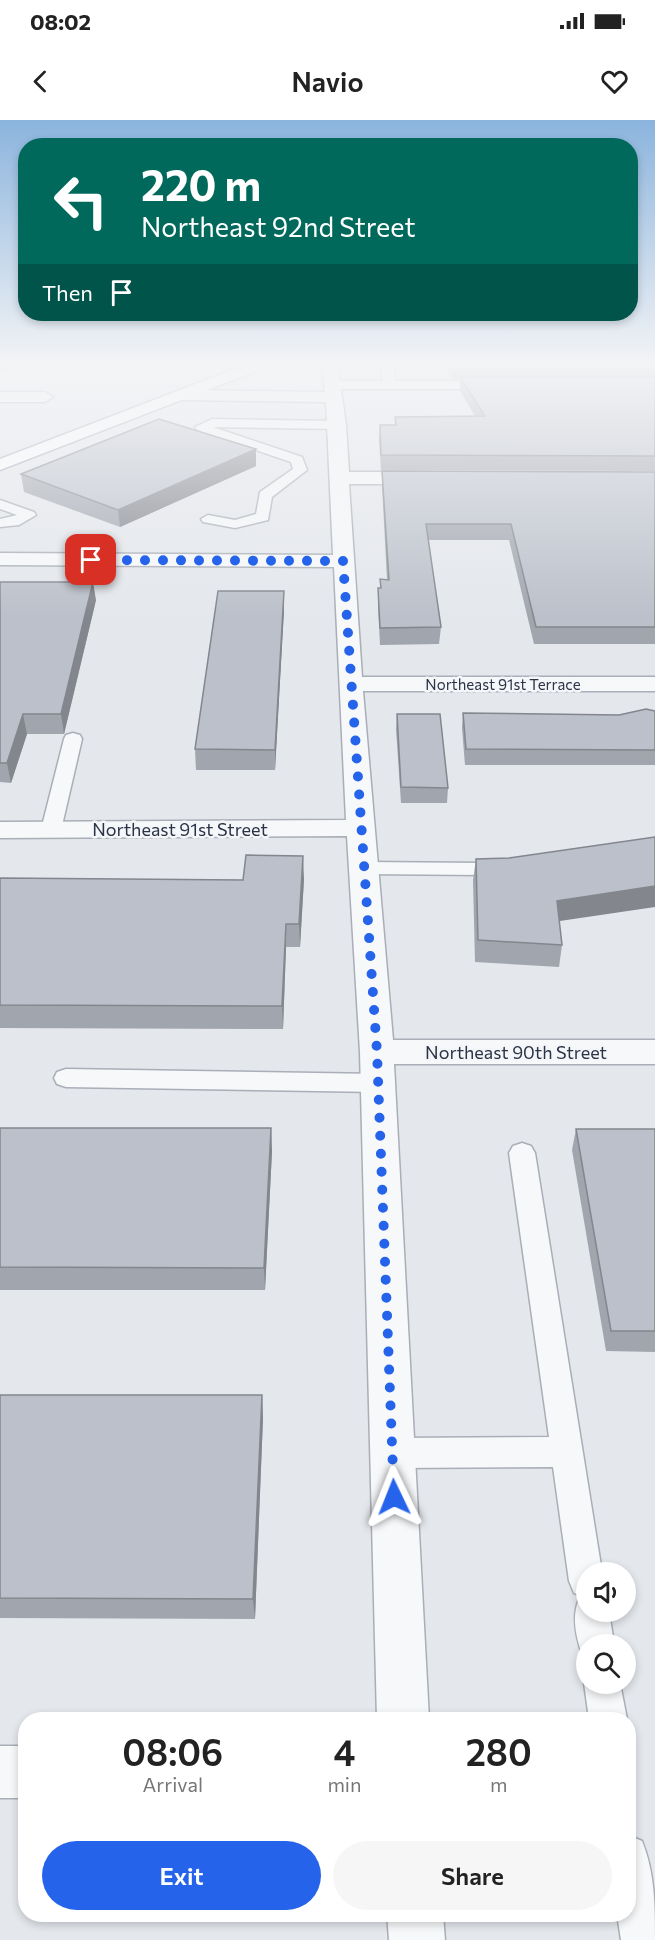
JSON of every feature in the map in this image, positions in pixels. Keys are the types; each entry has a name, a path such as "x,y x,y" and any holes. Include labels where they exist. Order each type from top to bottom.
{"main road":[{"path":"0,465 47,447"}],"street":[{"path":"338,447 350,684 377,1067 403,1712"},
{"path":"339,478 444,478"},
{"path":"0,559 343,561"},
{"name":"Northeast 91st Terrace","path":"350,684 655,684"},
{"name":"Northeast 91st Street","path":"0,830 361,828"},
{"name":"Northeast 90th Street","path":"377,1067 655,1052"},
{"path":"0,1772 18,1772"},
{"path":"416,1922 417,1940"}],"lane":[{"path":"208,519 235,524 263,517 265,495 300,470 297,460 259,447"},
{"path":"0,504 29,515 14,522 0,523"},
{"path":"51,830 73,739"},
{"path":"363,868 484,869 529,864"},
{"path":"66,1078 377,1067"},
{"path":"522,1153 583,1562"},
{"path":"393,1453 567,1452"},
{"path":"604,1694 607,1712"},
{"path":"636,1904 642,1940"}],"building":[{"path":"89,447 249,447 256,449 118,510 21,474"},
{"path":"381,447 655,447 655,456 381,455"},
{"path":"382,471 655,472 655,627 536,627 511,524 426,524 441,627 380,628 378,588 381,588 380,579 389,580"},
{"path":"0,582 93,582 61,714 23,714 7,763 0,763"},
{"path":"218,591 284,591 275,750 195,749"},
{"path":"646,709 655,711 655,750 466,749 463,713 619,715"},
{"path":"397,714 440,714 448,788 401,787"},
{"path":"655,837 655,886 557,901 562,945 478,940 476,859 509,858"},
{"path":"246,855 303,856 299,924 286,924 282,1006 0,1005 0,878 243,880"},
{"path":"0,1128 271,1128 264,1268 0,1267"},
{"path":"576,1129 655,1129 655,1331 611,1331"},
{"path":"0,1395 262,1395 253,1599 0,1598"}],"route":[{"path":"91,560 343,561 377,1052 394,1497"}]}
